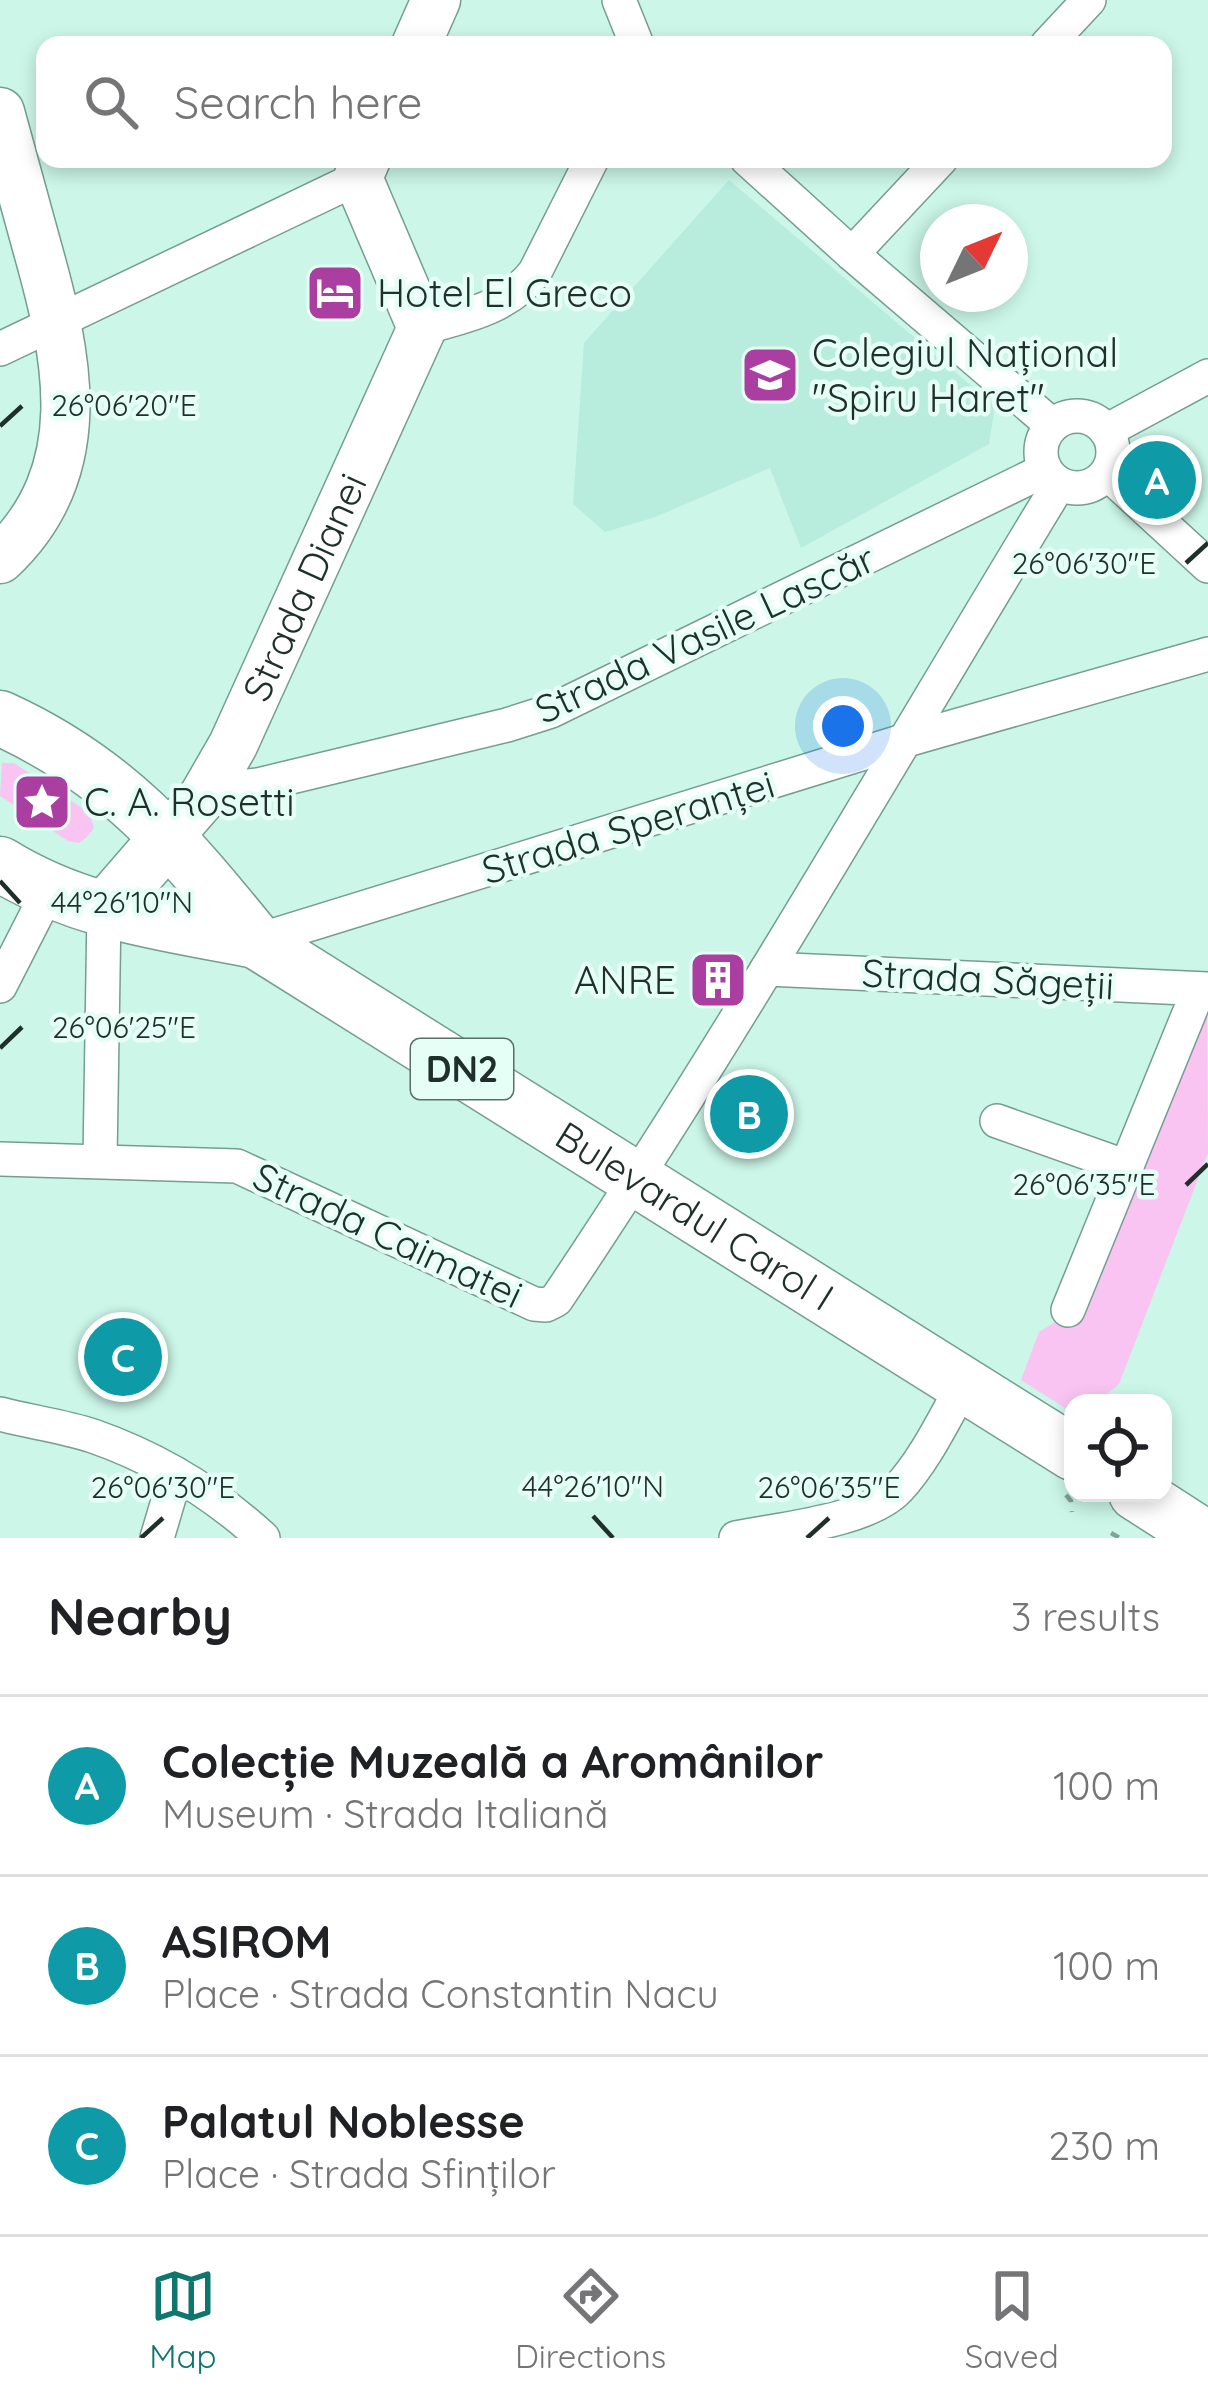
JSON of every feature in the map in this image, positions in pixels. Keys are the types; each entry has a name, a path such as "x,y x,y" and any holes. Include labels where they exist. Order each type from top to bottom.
{"main road":[{"name":"DN2","path":"0,718 101,776 169,836 256,941"},
{"path":"104,911 169,836"},
{"name":"DN2","path":"0,864 48,892 104,911 256,941"},
{"name":"Bulevardul Carol I","path":"256,941 637,1178 954,1402 1064,1449"},
{"path":"1124,1513 1206,1538"}],"street":[{"path":"420,36 436,0"},
{"path":"619,0 633,36"},
{"path":"1055,36 1089,0"},
{"path":"0,112 58,322 66,377 62,452 49,495 11,549 0,596"},
{"path":"0,349 362,168 422,328 492,307 525,285 535,272 587,168"},
{"path":"757,168 1052,425"},
{"path":"852,254 932,168"},
{"name":"Strada Dianei","path":"169,836 211,785 233,745 422,328"},
{"path":"1106,430 1208,376"},
{"path":"1086,417 1106,430 1113,454 1106,473 1094,484 1083,489 1052,477 1041,446 1052,425 1062,418 1086,417"},
{"path":"1106,473 1208,566"},
{"name":"Strada Vasile Lascăr","path":"211,785 258,785 551,711 1052,477"},
{"name":"Strada Caimatei","path":"0,1159 237,1166 534,1304 556,1300 767,970 1052,477"},
{"name":"Strada Speranței","path":"256,941 903,740 1208,654"},
{"path":"0,986 48,892"},
{"path":"100,1160 104,911"},
{"name":"Strada Săgeții","path":"767,970 1203,989"},
{"path":"1068,1310 1203,989"},
{"path":"997,1121 1127,1167"},
{"path":"736,1538 850,1515 879,1504 897,1491 954,1402"},
{"path":"0,1414 89,1435 136,1453 209,1494 263,1538"},
{"path":"157,1538 176,1474"}],"path":[{"path":"1120,1538 1124,1513"}],"shaded area":[{"name":"Colegiul Național \"Spiru Haret\"","path":"729,180 995,406 989,444 801,548 770,468 655,517 605,532 573,504 584,343"},
{"path":"2,763 14,763 85,810 94,828 87,837 79,843 68,841 0,796"},
{"path":"1207,1010 1208,1153 1119,1384 1107,1394 1064,1394 1064,1407 1021,1380 1039,1332 1092,1299"}],"place":[{"name":"Hotel El Greco","path":"335,293"},
{"name":"Colegiul Național \"Spiru Haret\"","path":"770,375"},
{"name":"Colecție Muzeală a Aromânilor","path":"1157,480"},
{"name":"C. A. Rosetti","path":"42,802"},
{"name":"ANRE","path":"718,980"},
{"name":"ASIROM","path":"749,1114"},
{"name":"Palatul Noblesse","path":"123,1357"}]}
